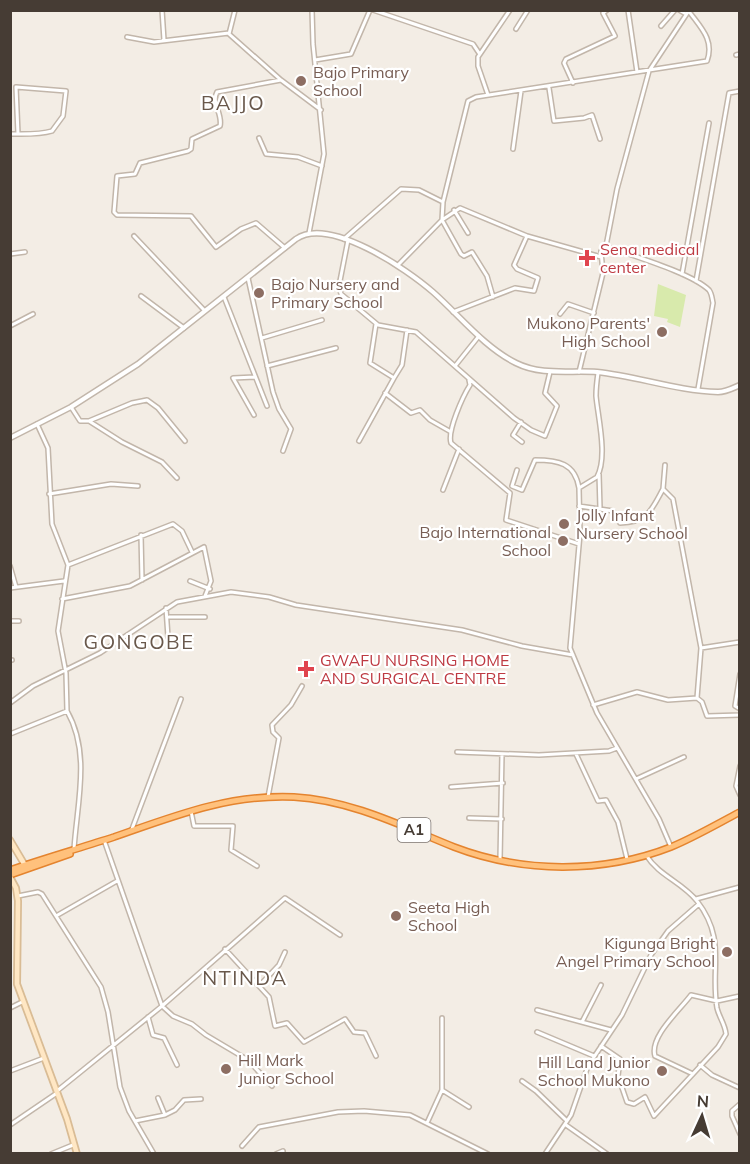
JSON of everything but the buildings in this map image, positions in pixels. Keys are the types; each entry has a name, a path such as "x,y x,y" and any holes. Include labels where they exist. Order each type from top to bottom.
{"highway":[{"name":"A1","path":"26,867 190,809 235,799 295,797 341,804 500,861 578,867 628,860 671,847 740,812"},
{"name":"A1","path":"10,874 74,849 85,847"}],"main road":[{"path":"10,840 26,867"},
{"path":"10,874 18,896 13,929 16,976 22,1002 45,1058 77,1154"}],"street":[{"path":"162,10 164,40"},
{"path":"228,33 235,10"},
{"path":"10,438 71,407 138,364 204,310 309,232 324,147 312,10"},
{"path":"315,60 351,54 372,10 473,44 479,52"},
{"path":"488,96 478,66 479,52 510,10"},
{"path":"516,29 528,10"},
{"path":"573,83 564,63 566,59 615,36 603,13 607,10"},
{"path":"628,10 637,72"},
{"path":"493,297 487,276 472,252 464,256 461,254 442,220 443,202 468,101 708,59 706,31 688,12 677,10 661,26"},
{"path":"579,372 603,273 601,257 606,246 617,189 649,71 688,12"},
{"path":"127,37 145,42 228,33 281,81 321,110"},
{"path":"281,81 217,92 214,98 220,114 220,126 192,139 191,149 188,152 140,163 135,174 117,176 114,212 117,215 147,217 191,216 216,247 241,229 256,223 285,249"},
{"path":"10,134 18,134 45,133 57,127 63,116 66,91 16,87 18,134"},
{"path":"549,88 554,121 584,118 591,114 600,139"},
{"path":"513,149 521,91"},
{"path":"696,281 729,93 740,91"},
{"path":"682,274 709,123"},
{"path":"259,138 266,154 298,157 322,166"},
{"path":"443,202 419,190 401,189 346,239 339,291 376,324 416,332 537,434 548,434 557,406 545,393 550,372"},
{"path":"396,267 442,220 460,208 527,236 601,257"},
{"path":"454,210 468,233"},
{"path":"309,232 346,239 396,267 427,287 479,336 516,363 550,372 598,373 719,392 740,385"},
{"path":"134,236 204,310"},
{"path":"453,312 515,288 534,291 538,278 517,269 514,265 527,236"},
{"path":"606,246 682,274 696,281 711,293 713,303 698,389"},
{"path":"10,254 25,252"},
{"path":"248,278 276,403 291,429 283,451"},
{"path":"141,296 183,328"},
{"path":"224,297 267,406"},
{"path":"560,314 568,304 594,313"},
{"path":"10,326 33,314"},
{"path":"262,338 322,320"},
{"path":"376,324 370,363 394,378"},
{"path":"359,441 402,365 406,330"},
{"path":"455,366 479,336"},
{"path":"267,366 336,348"},
{"path":"598,373 596,395 601,421 600,508"},
{"path":"254,415 232,378 255,377"},
{"path":"468,378 470,385 451,432 450,442 510,493 506,520 579,544"},
{"path":"385,393 411,413 420,410 430,420 451,432"},
{"path":"89,421 132,403 147,400 158,408 185,441"},
{"path":"71,407 79,420 89,421 122,442 162,462 177,478"},
{"path":"521,422 513,435 522,442"},
{"path":"37,424 48,448 52,524 68,565 57,631 66,673 68,711 81,746 74,849"},
{"path":"443,490 459,449"},
{"path":"517,470 512,486 522,490 535,460 565,463 576,473 579,488 579,544 570,643 573,655 593,705 659,819 671,847"},
{"path":"579,506 613,511 618,523 634,522 654,510 663,489 665,465"},
{"path":"579,488 599,473"},
{"path":"49,494 103,485 138,486"},
{"path":"663,489 671,496 676,512 701,648 697,698"},
{"path":"68,565 141,535 175,524 187,539 192,552"},
{"path":"141,535 142,580"},
{"path":"62,598 130,586 192,552 206,548 212,581 205,597"},
{"path":"10,566 16,587"},
{"path":"10,588 64,581"},
{"path":"190,581 210,589"},
{"path":"10,703 33,686 66,673 100,653 166,608 182,600 231,592 269,597 296,605 462,630 522,646 573,655"},
{"path":"166,608 169,617 168,637"},
{"path":"169,617 205,617"},
{"path":"10,621 19,621"},
{"path":"701,648 740,642"},
{"path":"740,674 735,698 735,706 740,709"},
{"path":"268,797 279,738 273,732 272,725 291,705 302,686"},
{"path":"593,705 637,692 668,700 697,698 702,702 707,716 740,715"},
{"path":"132,831 181,699"},
{"path":"10,735 68,711"},
{"path":"457,752 575,753 617,748"},
{"path":"575,753 598,801 606,800 612,809 628,860"},
{"path":"500,861 502,754"},
{"path":"636,779 684,757"},
{"path":"740,766 736,786 740,795"},
{"path":"451,787 503,783"},
{"path":"190,809 192,825 233,826 231,850 257,866"},
{"path":"469,818 502,819"},
{"path":"104,840 162,1006 173,1016 192,1024 206,1035 249,1060 272,1086"},
{"path":"601,1046 620,1059 618,1076 627,1102 634,1104 645,1097 654,1116 726,1034 717,1001 716,945 699,904 696,899 659,872 646,855"},
{"path":"56,915 117,881"},
{"path":"696,899 740,887"},
{"path":"18,896 40,893 101,987 108,1012 120,1087 135,1121 154,1154"},
{"path":"10,1125 57,1092 113,1047 285,898 340,935"},
{"path":"545,1154 567,1123 580,1082 612,1030 664,936 699,904"},
{"path":"225,949 260,985 270,999 275,1026 287,1023 304,1042 345,1020 354,1032 365,1033 376,1056"},
{"path":"260,985 279,965 285,952"},
{"path":"582,1022 601,985"},
{"path":"693,1074 657,1059 654,1047 691,995 717,1001 740,996"},
{"path":"10,1008 22,1002"},
{"path":"537,1010 612,1030"},
{"path":"148,1017 153,1035 164,1038 177,1065"},
{"path":"427,1123 442,1090 442,1018"},
{"path":"537,1032 594,1056"},
{"path":"10,1071 45,1058"},
{"path":"700,1065 712,1075 740,1088"},
{"path":"522,1082 536,1091 567,1123 607,1154"},
{"path":"442,1090 469,1107"},
{"path":"158,1098 165,1115"},
{"path":"135,1121 165,1115 175,1110 184,1100 201,1099"},
{"path":"740,1104 732,1113 740,1134"},
{"path":"242,1146 259,1127 338,1112 401,1114 427,1123 488,1154"},
{"path":"51,1154 75,1144"},
{"path":"471,1154 474,1146"},
{"path":"276,1154 283,1151"}],"green space":[{"path":"658,284 686,295 680,327 667,322 668,319 654,316"}],"place":[{"name":"Bajo Primary School","path":"301,81"},
{"name":"Sena medical center","path":"587,258"},
{"name":"Bajo Nursery and Primary School","path":"259,293"},
{"name":"Mukono Parents' High School","path":"662,332"},
{"name":"Jolly Infant Nursery School","path":"564,524"},
{"name":"Bajo International School","path":"563,541"},
{"name":"GWAFU NURSING HOME AND SURGICAL CENTRE","path":"306,669"},
{"name":"Seeta High School","path":"396,916"},
{"name":"Kigunga Bright Angel Primary School","path":"727,952"},
{"name":"Hill Mark Junior School","path":"226,1069"},
{"name":"Hill Land Junior School Mukono","path":"662,1071"}],"district":[{"name":"BAJJO","path":"233,103"},
{"name":"GONGOBE","path":"139,642"},
{"name":"NTINDA","path":"245,978"}]}
